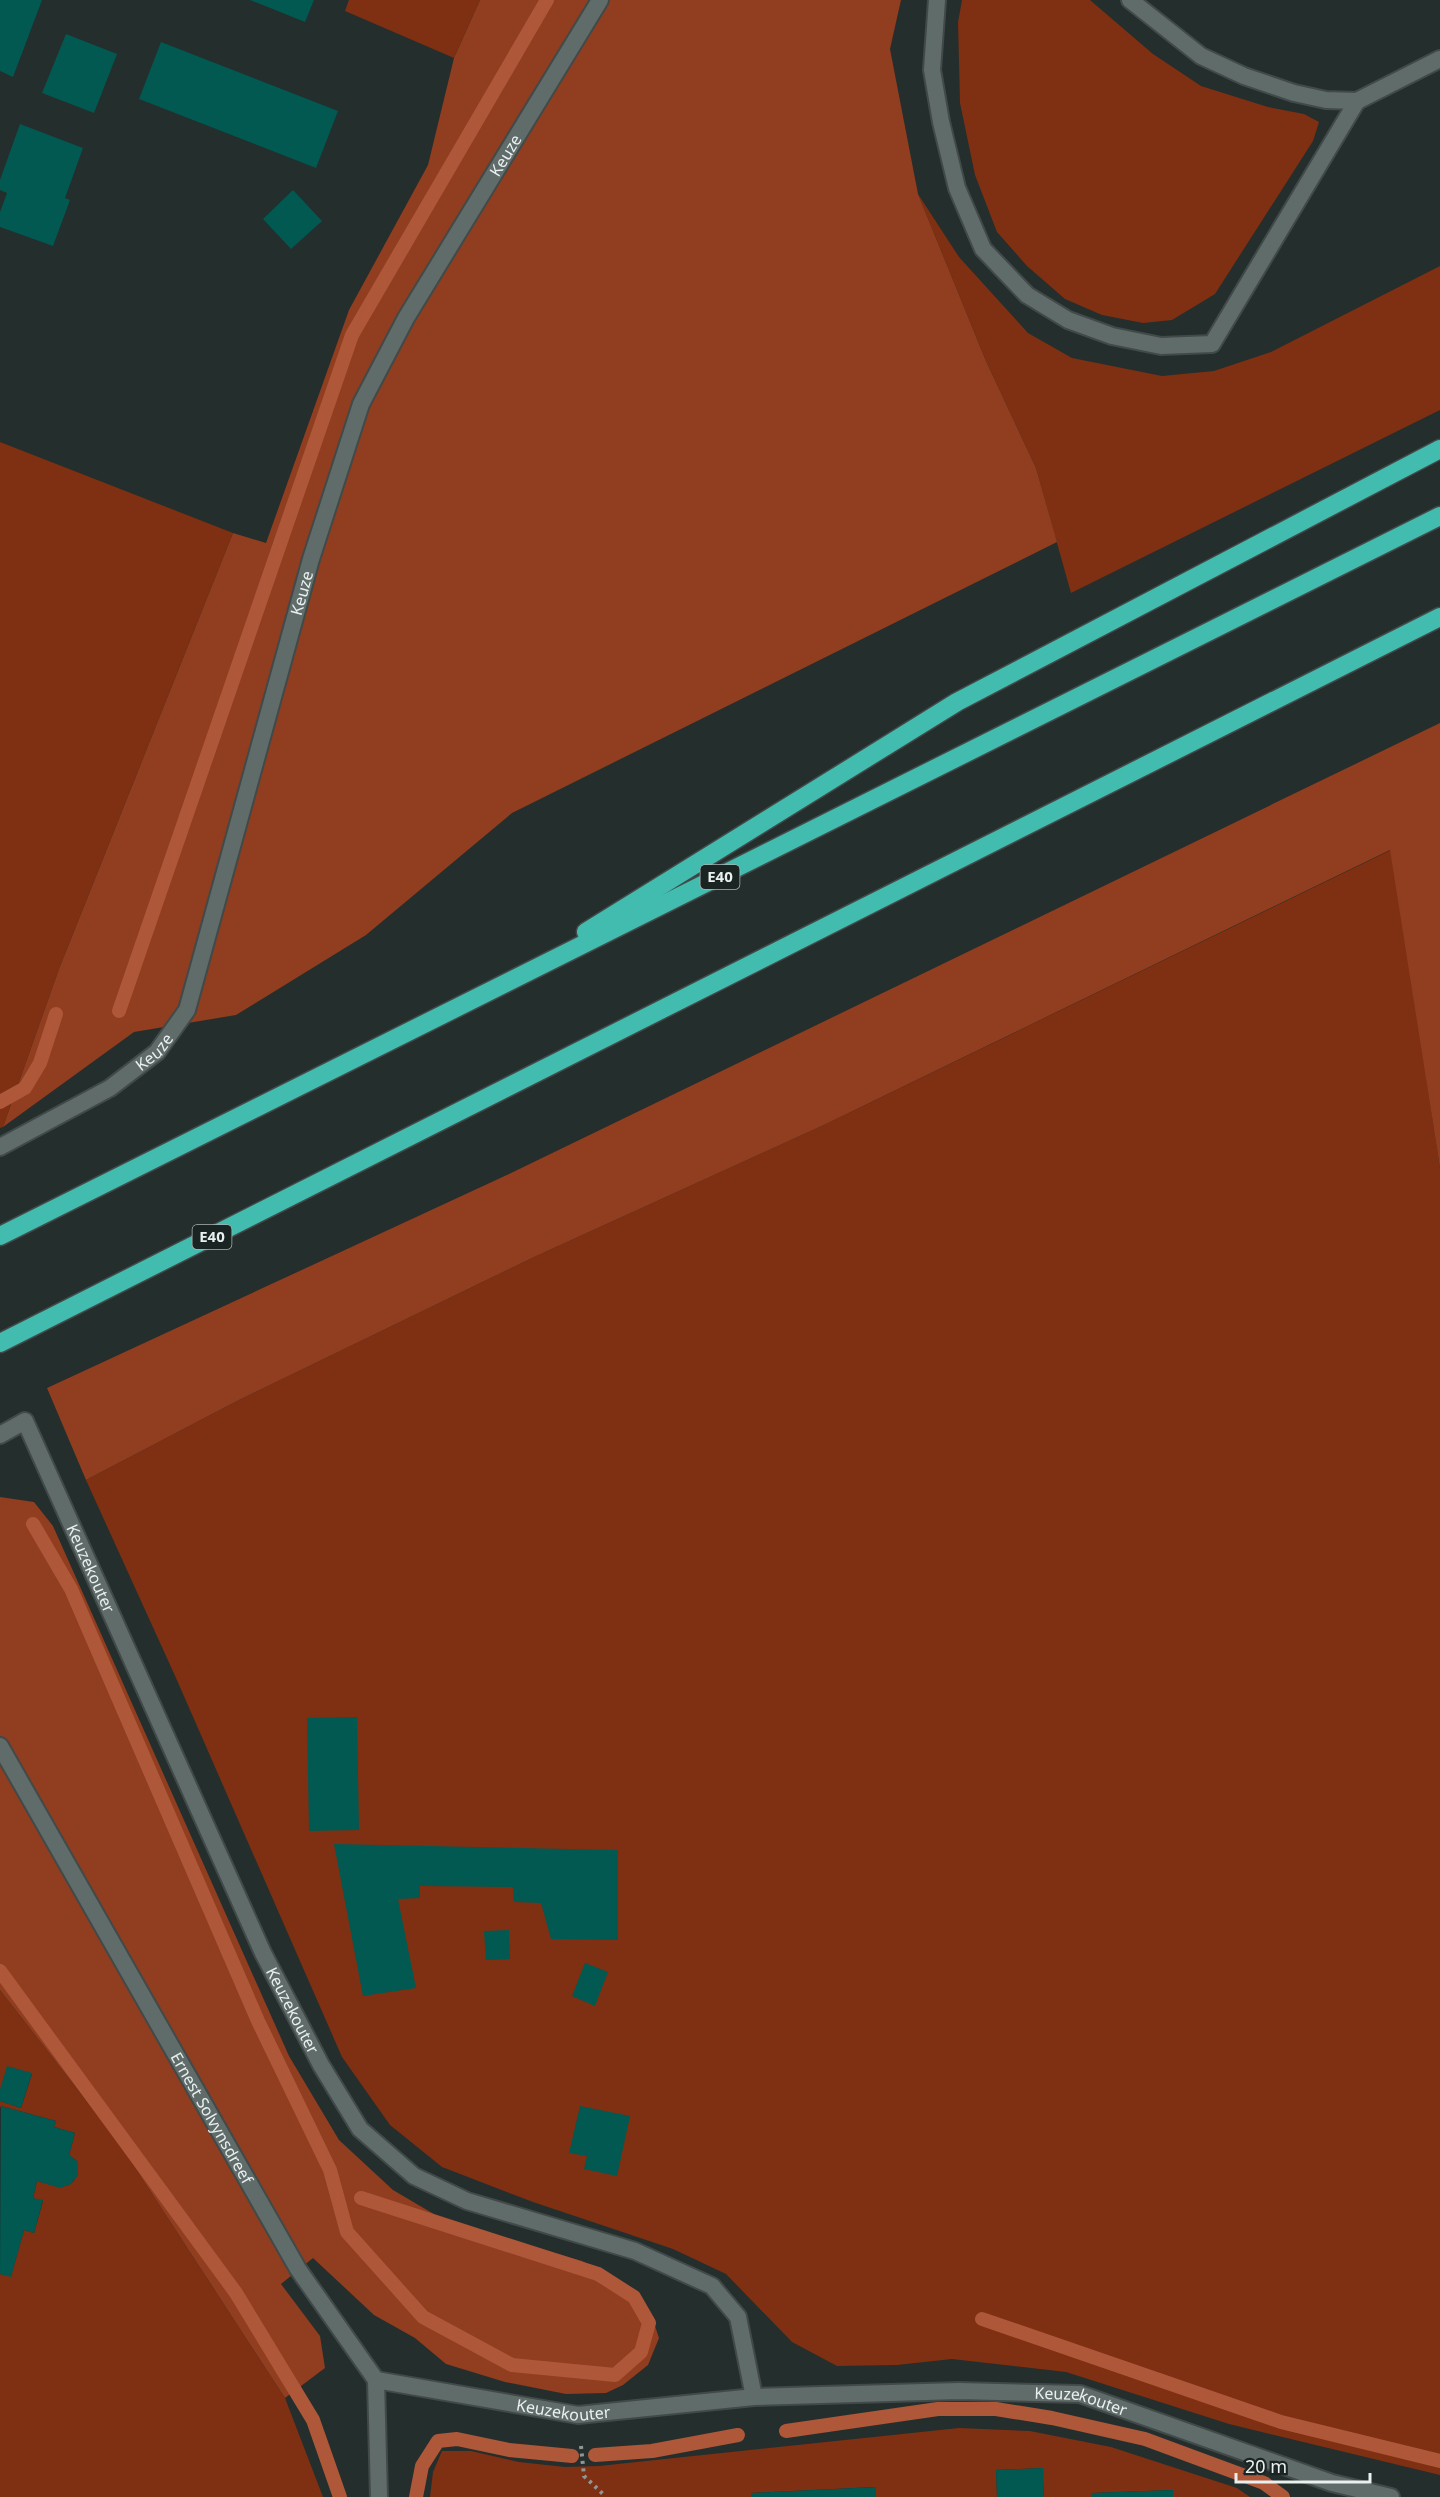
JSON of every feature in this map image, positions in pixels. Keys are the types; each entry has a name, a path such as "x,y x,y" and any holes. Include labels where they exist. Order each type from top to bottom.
{"highway":[{"path":"486,994 957,702 1440,448"},
{"name":"E40","path":"0,1236 1440,516"},
{"name":"E40","path":"0,1343 1440,617"}],"street":[{"name":"Keuze","path":"0,1147 110,1088 157,1052 188,1010 311,559 361,404 406,318 600,0"},
{"path":"937,0 932,70 941,122 957,188 983,249 1027,295 1068,320 1112,336 1161,346 1212,344 1357,101"},
{"path":"1130,0 1201,56 1244,76 1294,93 1326,100 1357,101 1440,59"},
{"name":"Keuzekouter","path":"0,1435 24,1421 263,1953 321,2065 360,2129 414,2176 466,2201 635,2251 712,2286 738,2317 754,2397"},
{"name":"Ernest Solvynsdreef","path":"0,1746 298,2269 376,2380"},
{"path":"376,2380 379,2497"},
{"name":"Keuzekouter","path":"376,2380 578,2415 754,2397 959,2391 1080,2394 1332,2490 1391,2497"}],"path":[{"path":"578,2415 584,2476 603,2494"}],"shaded area":[{"path":"349,0 480,0 454,58 345,11"},
{"path":"480,0 901,0 890,49 918,194 986,361 1036,468 1057,542 512,813 366,935 236,1015 134,1032 3,1127 59,969 233,533 266,543 349,310 428,165 454,58"},
{"path":"962,0 1090,0 1153,54 1201,86 1268,107 1304,114 1319,122 1313,141 1215,294 1172,320 1143,323 1102,315 1065,299 1027,266 997,232 975,175 960,103 958,22"},
{"path":"918,194 959,257 1028,333 1072,358 1162,376 1214,371 1271,352 1440,266 1440,410 1071,593 1036,468 986,361"},
{"path":"0,442 233,533 59,969 3,1127 0,1128"},
{"path":"1440,723 1440,1168 1390,850 826,1124 532,1258 239,1400 86,1480 47,1388 509,1174"},
{"path":"1391,850 1440,1168 1440,2475 1229,2424 1066,2372 952,2359 897,2365 837,2366 792,2342 726,2274 673,2249 533,2202 442,2167 390,2125 342,2057 176,1678 86,1480 239,1400 532,1258 826,1124"},
{"path":"0,1497 34,1502 53,1526 289,2056 339,2140 393,2190 444,2220 582,2261 627,2286 652,2317 659,2338 648,2365 623,2385 606,2393 566,2394 505,2382 446,2364 415,2338 374,2315 313,2258 281,2284 320,2336 325,2368 285,2398 117,2140 0,1990"},
{"path":"0,1990 117,2140 285,2398 323,2497 0,2497 0,2274 11,2276 24,2230 34,2233 43,2201 33,2198 37,2181 67,2186 75,2179 77,2161 69,2155 75,2133 54,2127 56,2121 1,2106 0,2108 0,2101 21,2108 32,2074 0,2089"},
{"path":"959,2428 1030,2431 1111,2447 1237,2488 1250,2497 1173,2497 1172,2490 1092,2493 1092,2497 1044,2497 1042,2468 996,2470 997,2497 876,2497 875,2487 751,2493 751,2497 430,2497 433,2472 442,2451 471,2451 519,2462 565,2467 599,2466"}],"building":[{"path":"0,0 42,0 13,77 0,71"},
{"path":"250,0 314,0 305,22"},
{"path":"66,34 117,54 94,113 42,93"},
{"path":"161,42 338,111 316,168 139,99"},
{"path":"20,124 83,148 65,198 70,200 53,246 0,227 0,212 7,193 0,190 0,180"},
{"path":"293,190 322,221 291,249 263,219"},
{"path":"357,1717 359,1830 309,1831 307,1718"},
{"path":"334,1844 618,1850 618,1940 551,1939 541,1903 514,1902 513,1887 420,1886 420,1898 398,1899 416,1988 363,1996"},
{"path":"509,1930 510,1959 486,1960 484,1931"},
{"path":"585,1963 608,1972 595,2006 572,1996"},
{"path":"7,2066 32,2073 21,2108 0,2101 0,2089"},
{"path":"1,2106 56,2121 54,2127 75,2133 69,2155 77,2161 78,2175 71,2184 60,2188 37,2181 33,2198 43,2200 34,2233 24,2230 11,2277 0,2274"},
{"path":"580,2106 630,2116 617,2176 584,2169 587,2156 569,2153"},
{"path":"1043,2468 1044,2497 997,2497 996,2470"},
{"path":"876,2487 876,2497 751,2497 751,2493"},
{"path":"1173,2490 1173,2497 1092,2497 1091,2493"}],"waterway":[{"path":"119,1011 352,335 547,0"},
{"path":"0,1102 25,1088 40,1063 56,1014"},
{"path":"33,1524 71,1589 258,2021 330,2170 347,2232 423,2317 512,2365 615,2375 641,2352 649,2323 634,2297 598,2274 361,2198"},
{"path":"0,1971 236,2293 313,2420 340,2497"},
{"path":"982,2319 1281,2422 1440,2461"},
{"path":"786,2431 938,2409 996,2409 1052,2418 1145,2439 1264,2483 1283,2497"},
{"path":"595,2455 652,2451 738,2435"},
{"path":"416,2497 422,2466 438,2441 457,2439 509,2450 572,2456"}]}
